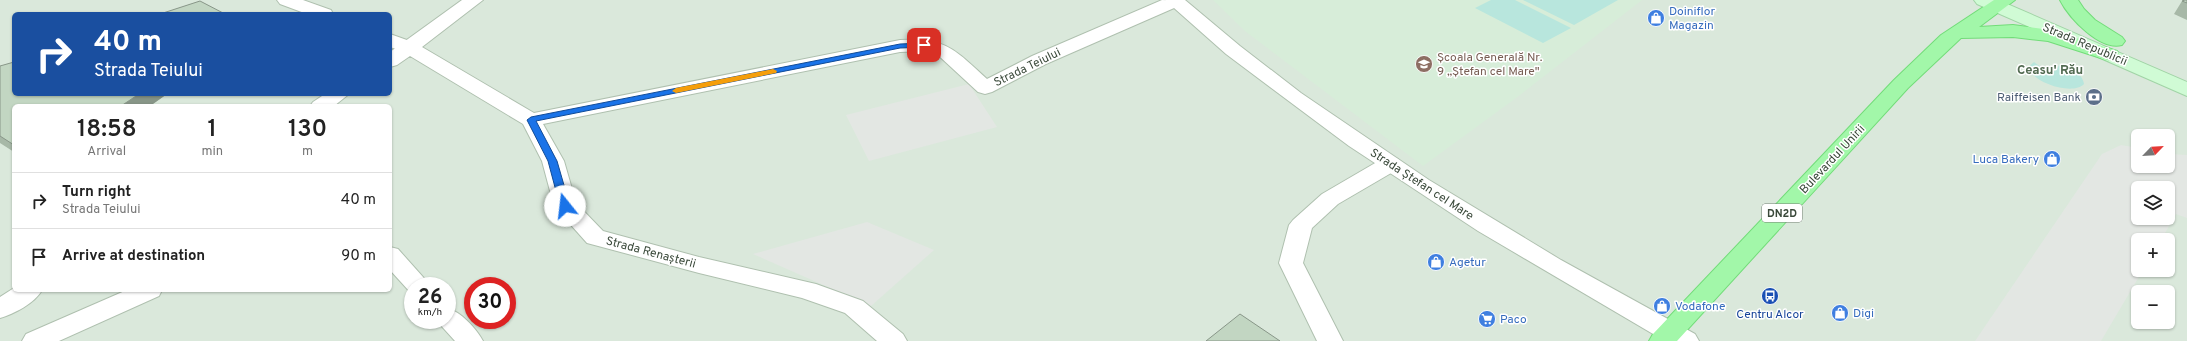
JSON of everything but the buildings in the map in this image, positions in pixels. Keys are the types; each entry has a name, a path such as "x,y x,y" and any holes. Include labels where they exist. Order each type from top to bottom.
{"main road":[{"name":"Strada Republicii","path":"2018,0 2112,48 2187,90"},
{"path":"2069,0 2081,16 2112,48"},
{"name":"Strada Republicii","path":"1995,2 2187,76"},
{"name":"Bulevardul Unirii","path":"1673,338 1901,84 1956,33 1995,2"},
{"path":"1956,33 2014,31 2051,36 2112,48"}],"street":[{"path":"286,0 319,12"},
{"path":"392,60 411,48 474,0"},
{"name":"Strada Teiului","path":"531,120 900,46 924,45 946,52 985,88 1039,60 1175,0"},
{"name":"Strada Ștefan cel Mare","path":"1175,0 1302,102 1390,164 1673,338"},
{"path":"392,41 411,48 531,120"},
{"path":"323,104 336,96"},
{"name":"Strada Renașterii","path":"531,120 553,161 565,206 595,237 699,265 807,290 854,307 894,341"},
{"path":"1330,341 1291,263 1301,225 1330,199 1390,164"},
{"path":"392,257 411,277"},
{"path":"0,309 27,292"},
{"path":"35,341 145,292"},
{"path":"456,326 470,341"}],"shaded area":[{"path":"0,0 2187,0 2187,341 0,341"},
{"name":"Școala Generală Nr. 9 „Ștefan cel Mare\"","path":"1213,0 1642,0 1516,98 1423,166 1245,31"},
{"path":"1491,0 1515,0 1571,28 1543,43 1475,8"},
{"path":"1523,0 1618,0 1574,25"},
{"path":"2034,62 2042,68 2055,71 2060,64 2078,74 2083,80 2084,84 2071,89 2045,83 2031,73 2028,67"},
{"path":"969,84 997,127 869,161 846,115"},
{"path":"2121,145 2131,147 2131,173 2175,173 2175,154 2187,155 2187,218 2176,214 2175,216 2175,181 2131,181 2131,225 2170,225 2165,233 2131,233 2131,277 2139,277 2134,285 2131,285 2131,290 2101,341 1975,341 2102,154"},
{"path":"867,222 934,250 871,306 753,254"}],"slow traffic":[{"path":"676,91 773,71"}],"place":[{"name":"Doiniflor Magazin","path":"1656,18"},
{"name":"Școala Generală Nr. 9 „Ștefan cel Mare\"","path":"1424,64"},
{"name":"Raiffeisen Bank","path":"2094,97"},
{"name":"Luca Bakery","path":"2052,159"},
{"name":"Agetur","path":"1436,262"},
{"name":"Centru Alcor","path":"1770,296"},
{"name":"Vodafone","path":"1662,306"},
{"name":"Digi","path":"1840,313"},
{"name":"Paco","path":"1487,319"}],"district":[{"name":"Ceasu' Rău","path":"2050,69"}],"route":[{"path":"565,206 553,161 531,120 900,46 924,45"}]}
